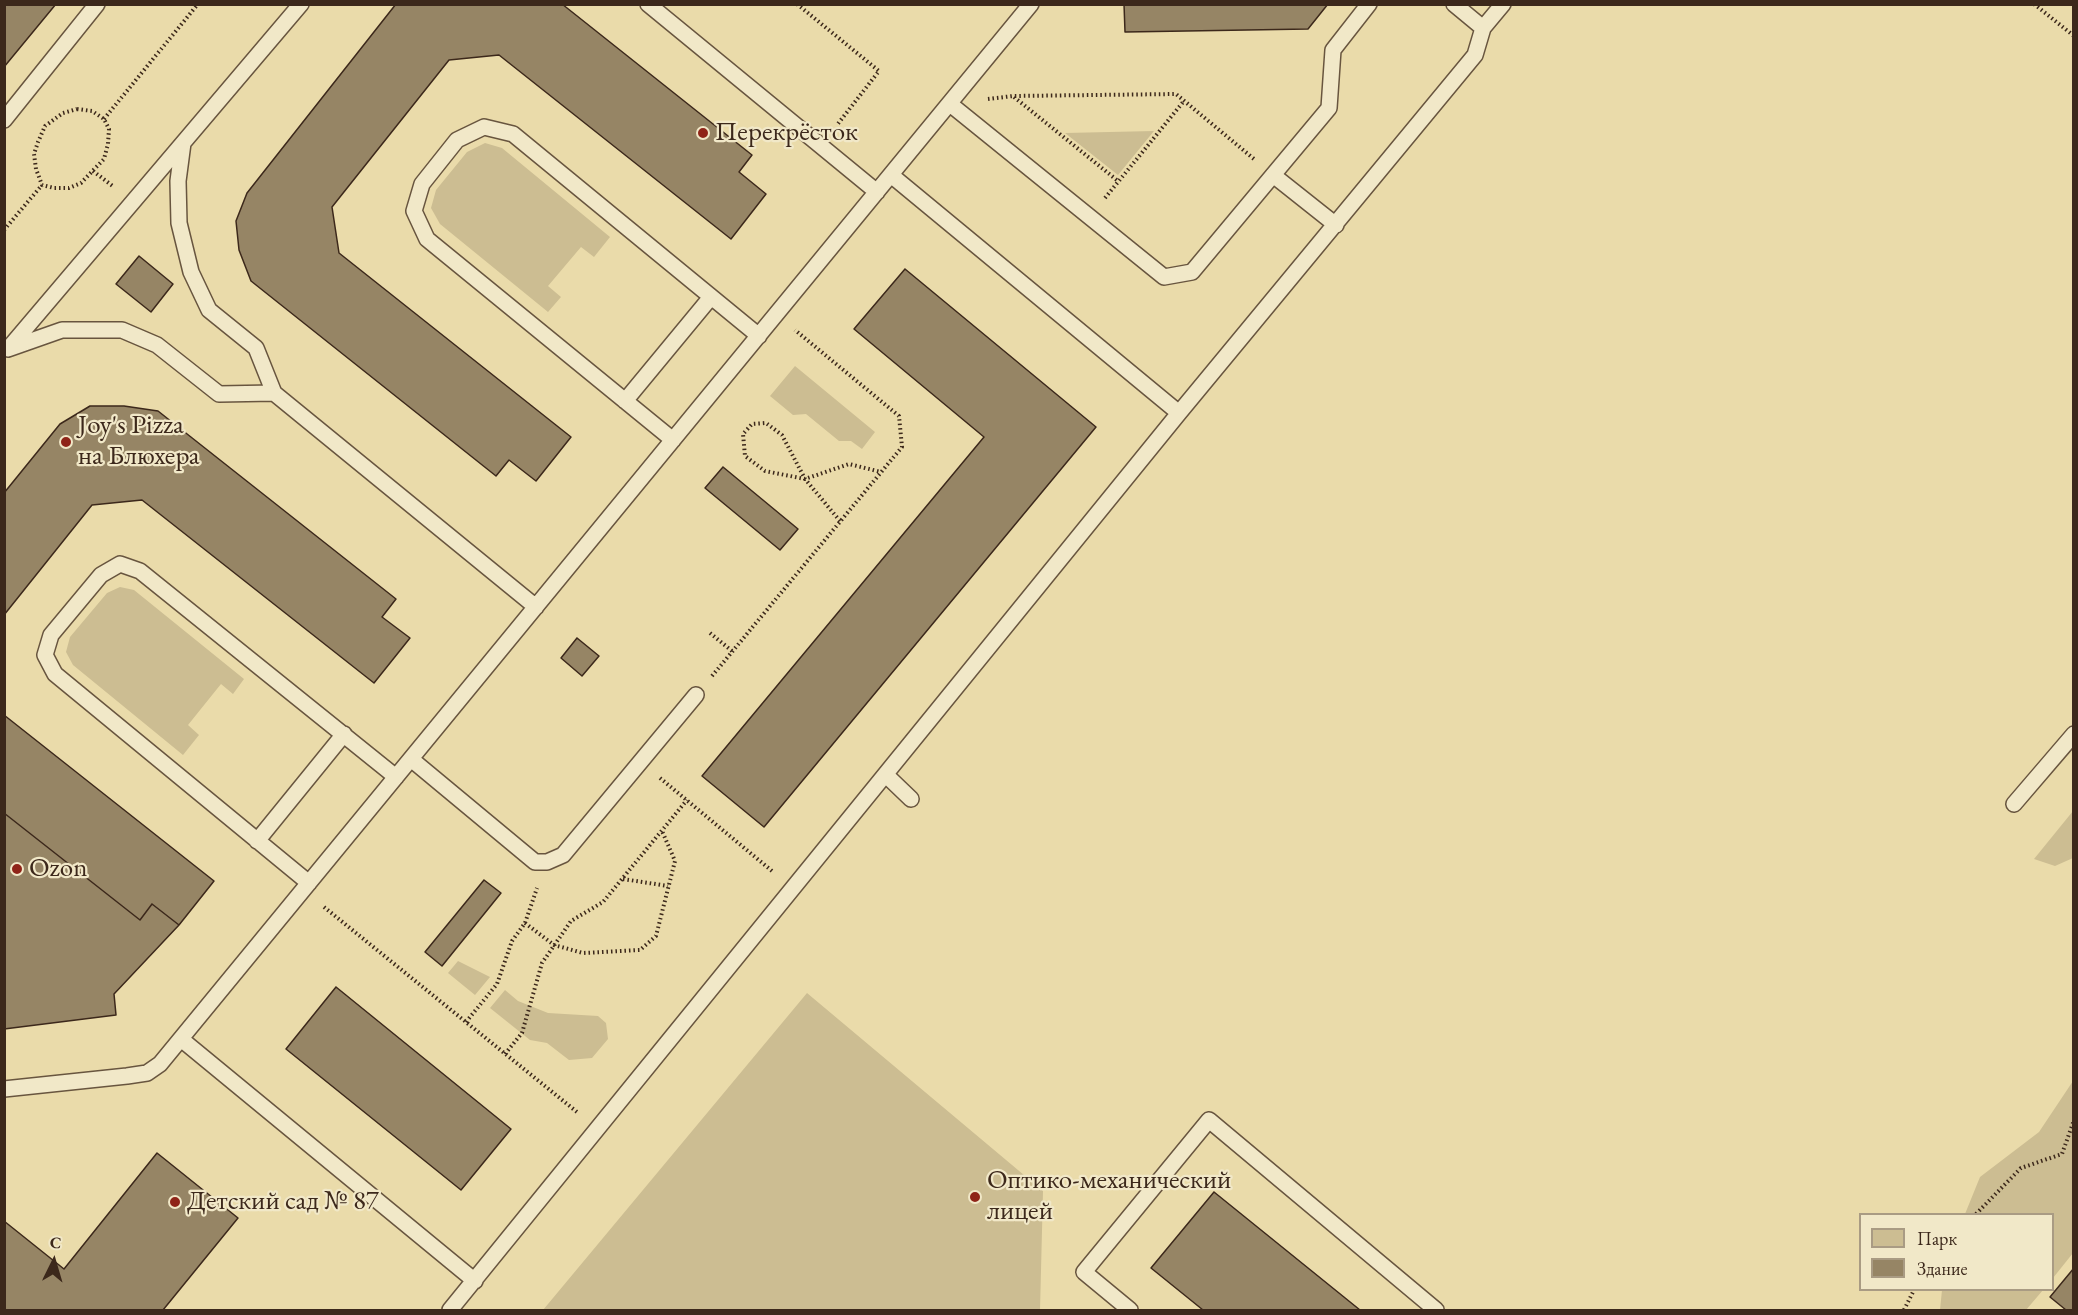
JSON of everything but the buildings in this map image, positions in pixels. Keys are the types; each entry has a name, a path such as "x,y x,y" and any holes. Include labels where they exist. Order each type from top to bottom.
{"lane":[{"path":"4,120 97,4"},
{"path":"6,351 301,4"},
{"path":"648,4 877,192"},
{"path":"4,1089 147,1073 160,1064 1031,4"},
{"path":"950,104 1164,277 1192,272 1329,108 1333,50 1369,4"},
{"path":"1454,4 1483,28"},
{"path":"450,1311 1179,413 1475,55 1483,28 1503,4"},
{"path":"673,440 427,239 414,211 419,193 422,184 457,140 484,127 513,134 759,336"},
{"path":"183,143 178,181 179,223 191,272 209,310 256,348 274,393 536,608"},
{"path":"891,175 1179,413"},
{"path":"1274,175 1336,225"},
{"path":"625,401 711,297"},
{"path":"6,351 62,330 122,330 157,345 219,394 274,393"},
{"path":"306,887 257,841 55,674 45,655 51,635 101,575 120,564 140,571 396,777"},
{"path":"411,759 535,862 547,862 563,855 696,695"},
{"path":"257,841 344,734"},
{"path":"2014,804 2073,734"},
{"path":"886,775 911,799"},
{"path":"181,1039 475,1281"},
{"path":"1130,1311 1084,1272 1209,1120 1436,1311"}],"path":[{"path":"104,119 198,4"},
{"path":"797,4 879,71 821,146"},
{"path":"2034,4 2073,36"},
{"path":"950,104 1013,96 1176,94 1274,175"},
{"path":"1013,96 1118,181"},
{"path":"1089,217 1184,101"},
{"path":"77,109 92,111 104,119 109,129 108,144 104,159 93,171 81,183 69,188 54,188 42,184 36,169 34,154 45,126 63,113 77,109"},
{"path":"4,230 42,184"},
{"path":"696,695 902,447 899,416 776,315"},
{"path":"840,521 805,479 782,435 766,423 752,424 743,434 745,456 765,471 805,479 849,464 881,472"},
{"path":"710,633 732,651"},
{"path":"641,762 794,888"},
{"path":"505,1054 522,1034 542,963 571,921 603,902 687,801"},
{"path":"525,923 554,945 582,953 640,950 656,936 675,861 662,831"},
{"path":"466,1022 497,984 512,941 525,923 547,862"},
{"path":"622,879 668,886"},
{"path":"306,887 466,1022 598,1129"},
{"path":"1978,1213 2021,1168 2062,1154 2073,1120"},
{"path":"1904,1311 1914,1291"}],"green space":[{"path":"1154,131 1118,175 1065,133"},
{"path":"485,143 502,148 610,237 594,257 581,247 548,286 561,297 548,312 440,224 431,208 436,190 467,152"},
{"path":"795,366 875,432 862,449 851,441 839,441 806,414 793,415 770,396"},
{"path":"120,587 134,590 244,679 233,694 221,684 188,725 199,735 183,755 73,665 66,652 70,637 107,593"},
{"path":"2073,811 2073,858 2055,866 2034,859"},
{"path":"458,961 490,977 475,995 448,973"},
{"path":"505,990 518,1001 548,1013 598,1016 606,1023 608,1039 592,1058 569,1060 547,1043 530,1040 490,1008"},
{"path":"807,993 1043,1191 1040,1310 543,1310"},
{"path":"2073,1081 2073,1253 2054,1277 2054,1213 1965,1213 1980,1177 2039,1132"},
{"path":"1942,1291 2042,1291 2026,1310 1940,1310"}],"place":[{"name":"Перекрёсток","path":"703,133"},
{"name":"Joy's Pizza на Блюхера","path":"66,442"},
{"name":"Ozon","path":"17,869"},
{"name":"Оптико-механический лицей","path":"975,1197"},
{"name":"Детский сад № 87","path":"175,1202"}]}
